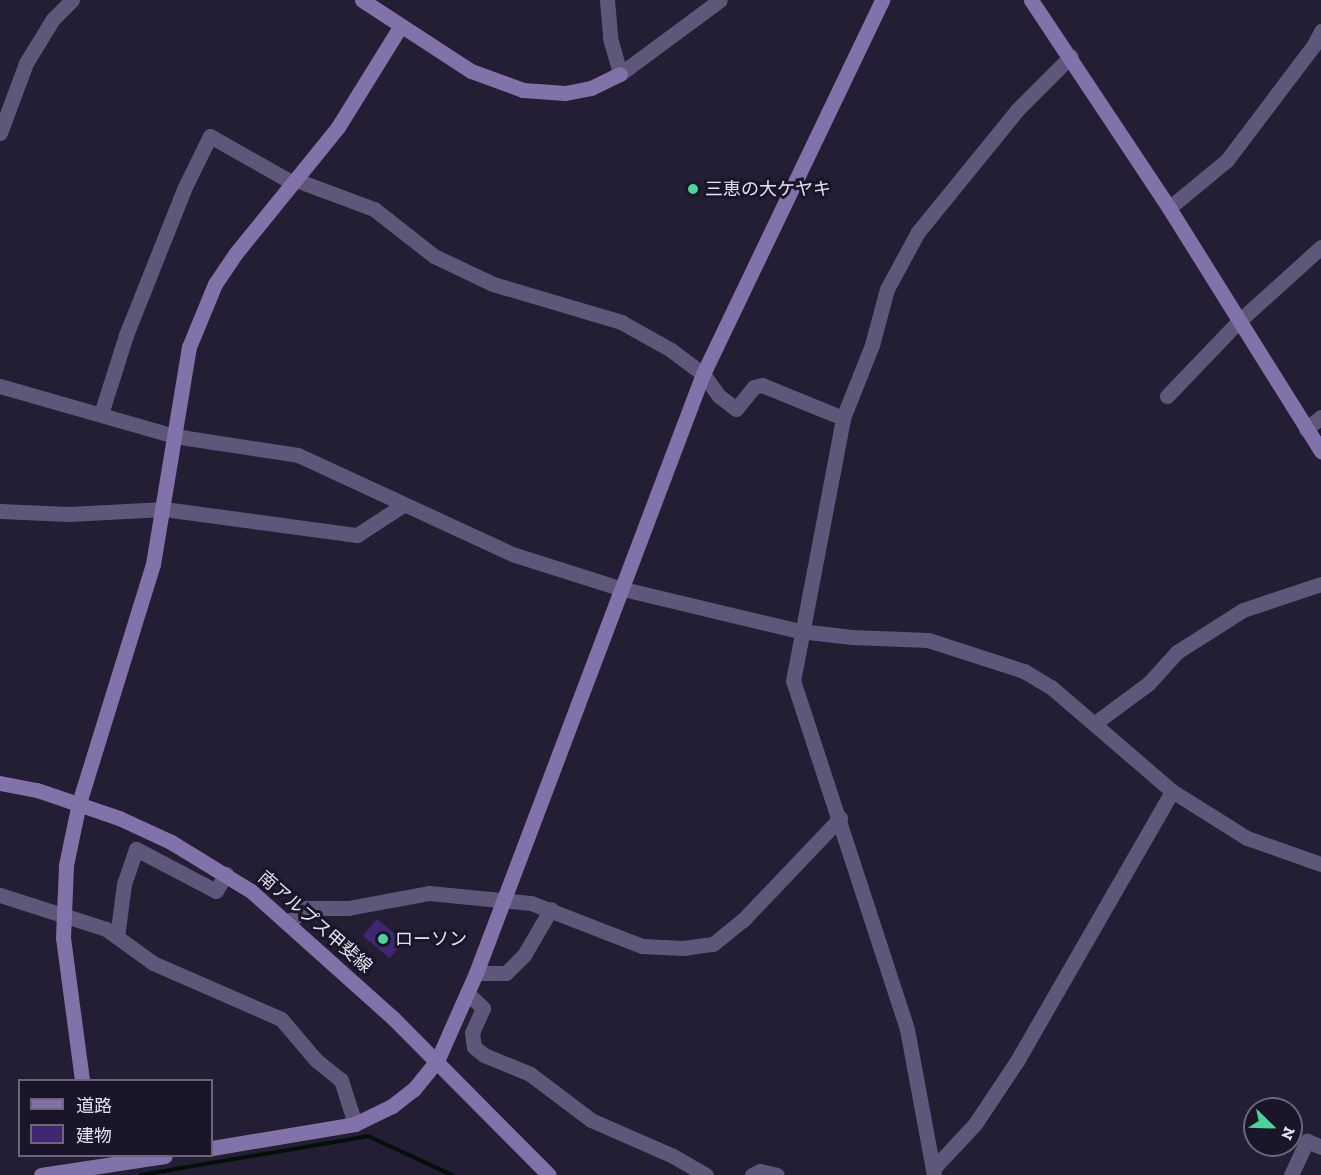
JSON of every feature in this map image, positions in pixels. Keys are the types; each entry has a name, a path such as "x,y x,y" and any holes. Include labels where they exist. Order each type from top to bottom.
{"street":[{"path":"0,133 26,63 53,19 72,0"},
{"path":"362,0 400,27 471,71 523,90 564,93 591,88 620,74 720,0"},
{"path":"607,0 610,38 620,74"},
{"path":"213,1148 355,1124 392,1106 414,1089 437,1061 476,973 500,902 703,374 882,0"},
{"path":"1031,0 1071,56 1169,208 1321,452"},
{"path":"82,1079 62,915 66,865 79,803 153,564 164,509 189,347 215,285 236,253 338,127 400,27"},
{"path":"1169,208 1227,160 1321,31"},
{"path":"933,1172 907,1029 840,818 793,681 800,631 843,418 872,345 887,288 903,255 1017,110 1071,56"},
{"path":"101,414 126,335 180,199 210,136 295,181 374,209 434,256 493,284 621,322 671,350 703,374 719,396 736,409 754,387 762,385 843,418"},
{"path":"1167,396 1238,321 1321,248"},
{"path":"0,386 174,436 298,455 349,476 403,505 512,555 619,588 800,631 928,640 1024,671 1051,687 1172,791 1247,838 1321,864"},
{"path":"1306,429 1321,417"},
{"path":"0,511 69,514 164,509 305,531 357,535 403,505"},
{"path":"1095,723 1149,683 1177,652 1243,610 1321,584"},
{"name":"南アルプス甲斐線","path":"0,783 79,803 171,842 226,874 290,922 437,1061 549,1175"},
{"path":"933,1172 975,1124 1017,1061 1172,791"},
{"path":"290,922 305,908 348,908 429,893 500,902 531,903 642,946 683,948 712,944 743,920 840,818"},
{"path":"117,937 124,884 136,849 216,891 226,874"},
{"path":"0,895 106,929 153,963 281,1019 316,1060 341,1080 355,1124"},
{"path":"476,973 506,973 524,955 551,909"},
{"path":"467,993 483,1008 472,1033 474,1047 484,1055 530,1074 591,1120 673,1156 706,1175"},
{"path":"1291,1175 1307,1140 1321,1147"},
{"path":"41,1175 152,1157"},
{"path":"752,1175 760,1171 777,1175"}],"building":[{"path":"377,919 404,941 390,958 363,936"}],"waterway":[{"path":"141,1175 368,1136 452,1175"}],"place":[{"name":"三恵の大ケヤキ","path":"693,189"},
{"name":"ローソン","path":"383,939"}]}
